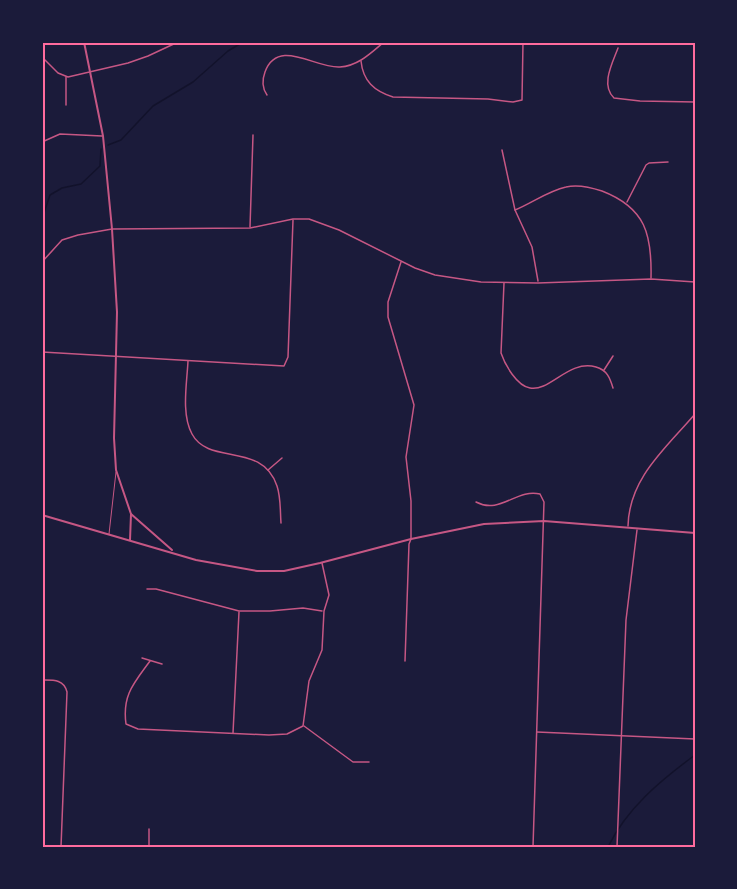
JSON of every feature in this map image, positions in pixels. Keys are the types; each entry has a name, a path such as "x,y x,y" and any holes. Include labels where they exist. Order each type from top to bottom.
{"street":[{"path":"84,42 103,136 112,229 117,312 114,438 119,484 131,514 130,540"},
{"path":"42,57 55,71 66,76 148,56 178,42"},
{"path":"267,95 263,84 265,72 270,63 279,57 296,56 334,67 342,67 361,61 384,42"},
{"path":"361,61 368,82 384,94 421,99 488,99 513,102 522,100 523,42"},
{"path":"618,48 610,68 608,82 609,92 614,98 695,102"},
{"path":"66,76 66,105"},
{"path":"42,142 60,134 103,136"},
{"path":"250,228 253,135"},
{"path":"502,150 516,210 532,247 538,283"},
{"path":"626,204 645,165 668,162"},
{"path":"516,210 565,187 577,185 592,188 626,204 636,213 648,231 651,279"},
{"path":"42,352 188,360 279,368 284,366 287,362 293,219"},
{"path":"42,262 62,240 112,229 250,228 293,219 309,219 322,223 401,262 435,275 481,282 538,283 651,279 695,282"},
{"path":"401,262 388,302 388,317 414,405 406,457 411,501 411,539 408,554 405,661"},
{"path":"504,282 501,353 504,361 521,384 530,388 538,388 575,367 586,366 604,370 610,378 612,388"},
{"path":"604,370 613,356"},
{"path":"188,360 187,414 192,436 212,451 245,456 268,471 278,489 281,523"},
{"path":"628,527 632,502 649,466 695,414"},
{"path":"268,471 282,458"},
{"path":"476,502 483,506 494,506 521,494 532,492 540,494 544,502 533,847"},
{"path":"131,514 174,552"},
{"path":"42,515 219,565 257,571 284,571 411,539 484,524 544,521 695,533"},
{"path":"617,847 626,620 637,529"},
{"path":"303,726 309,681 322,650 324,612 329,594 322,563"},
{"path":"147,589 156,589 239,611 303,608 324,612"},
{"path":"233,733 239,611"},
{"path":"142,658 162,664"},
{"path":"150,662 130,688 124,710 126,724 151,731 269,735 286,734 303,726"},
{"path":"42,680 61,682 65,685 67,692 61,847"},
{"path":"303,726 352,762 369,762"},
{"path":"536,732 695,738"},
{"path":"148,847 149,830"}],"lane":[{"path":"109,535 116,470"}],"waterway":[{"path":"108,145 121,140 153,106 193,82 228,51 243,42"},
{"path":"42,219 50,195 62,188 81,184 100,166 101,149"},
{"path":"608,847 635,807 670,774 695,755"}]}
